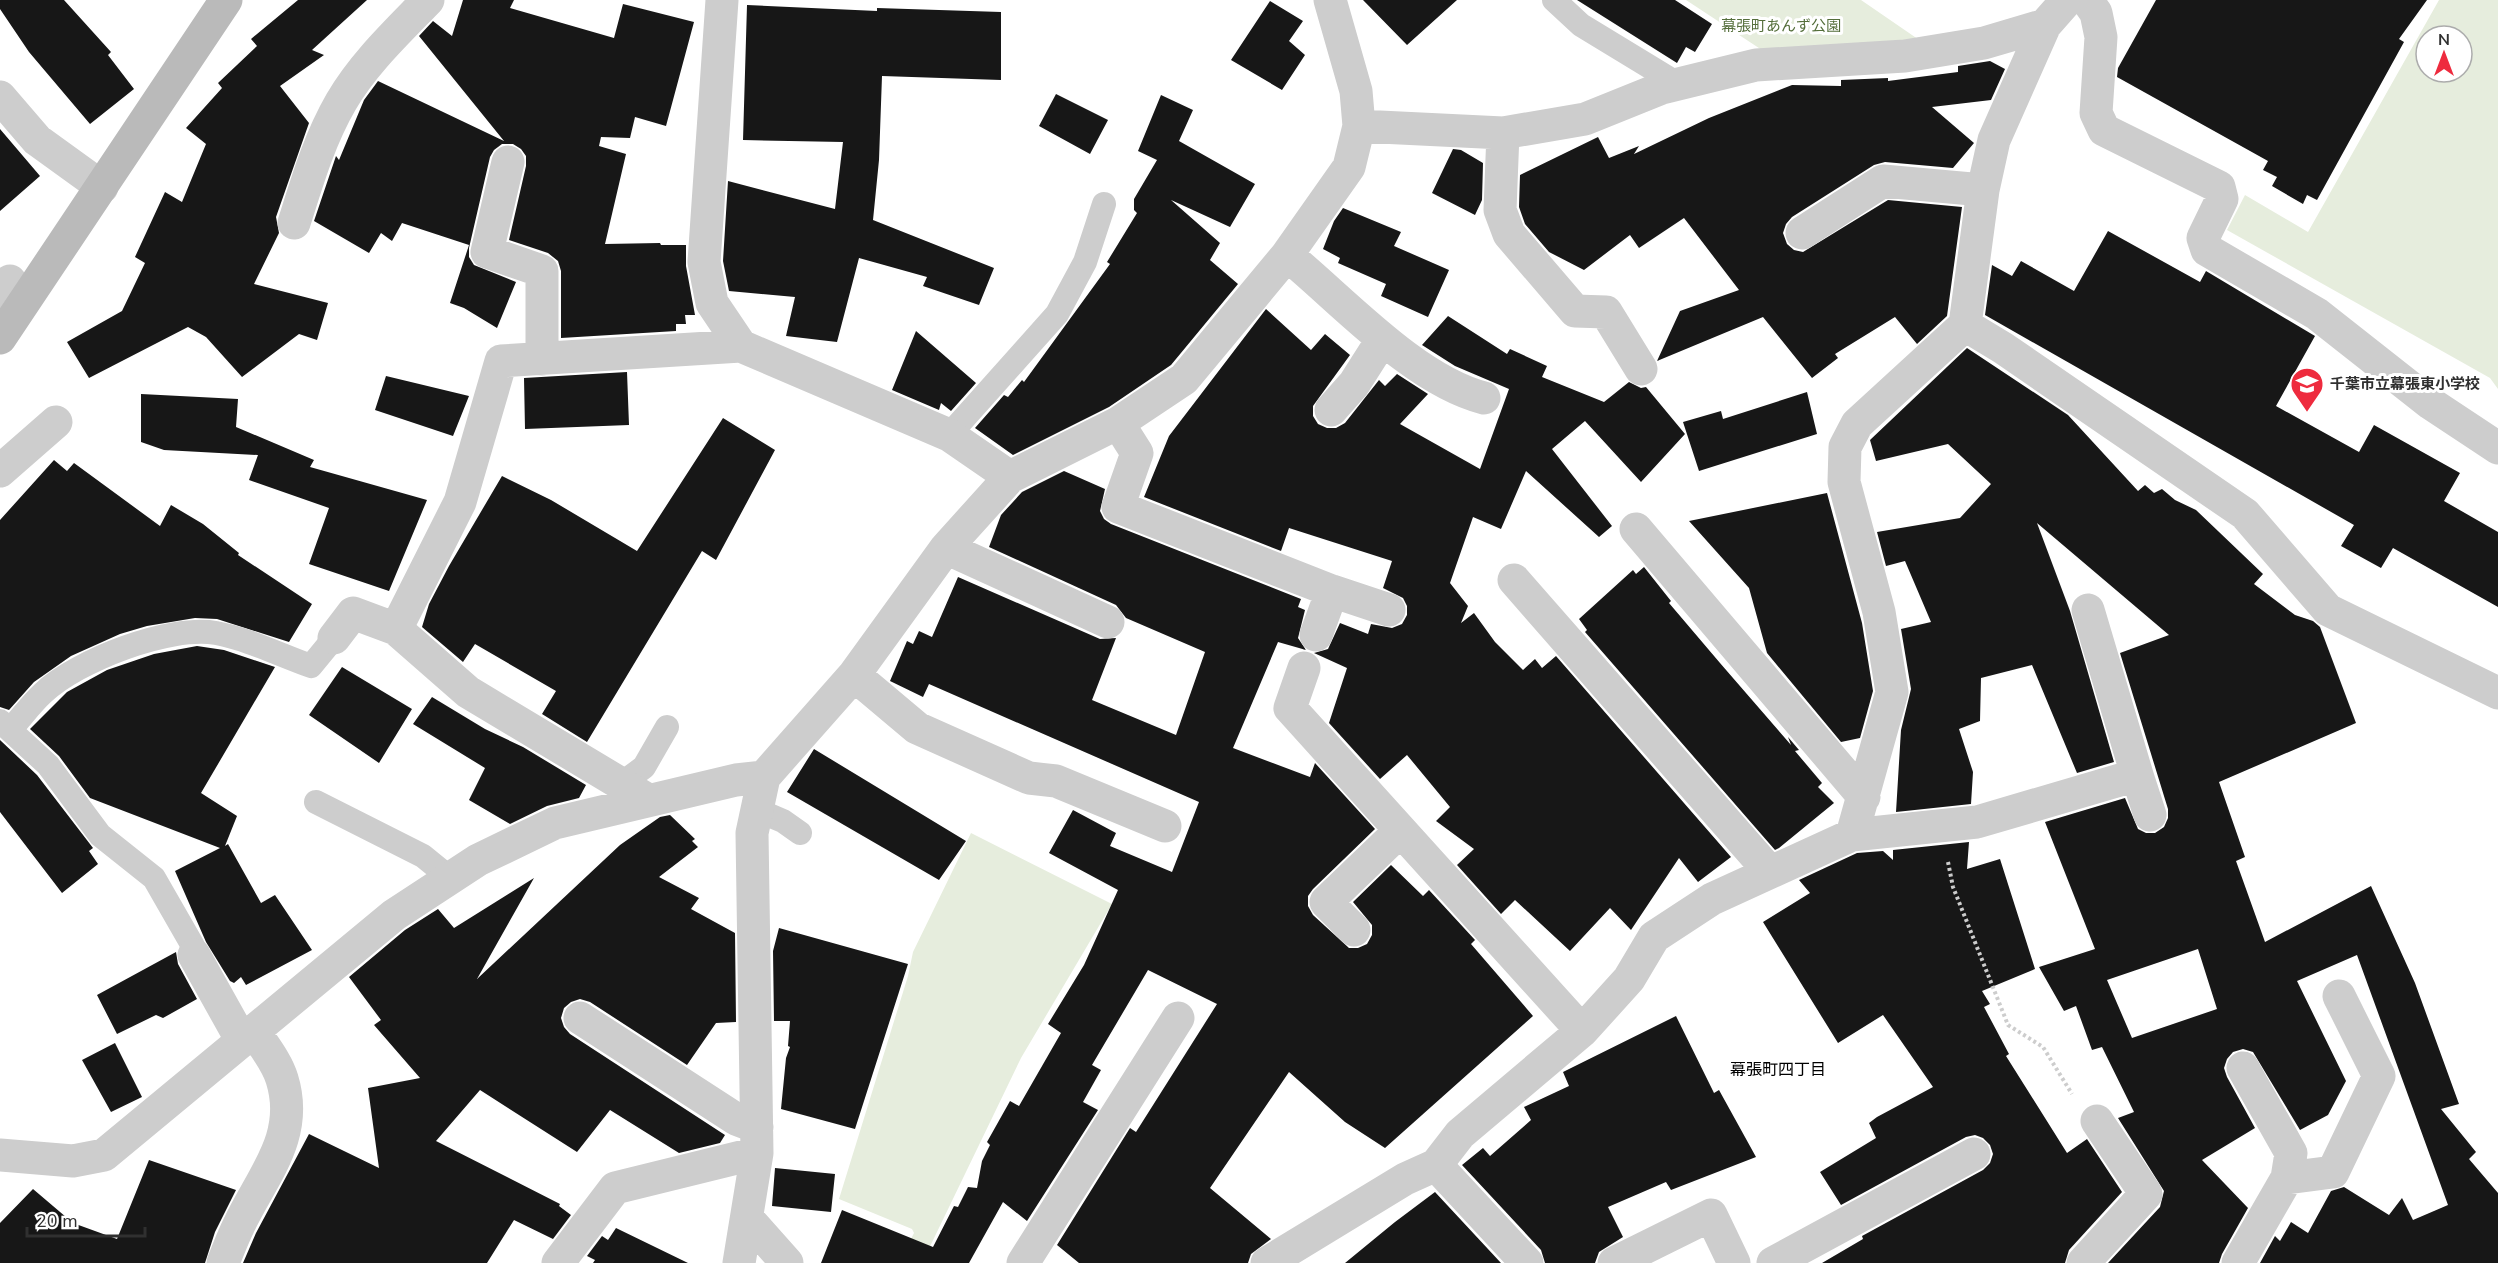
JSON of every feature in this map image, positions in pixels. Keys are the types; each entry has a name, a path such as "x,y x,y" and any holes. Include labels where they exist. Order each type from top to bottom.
{"street":[{"path":"0,338 226,0"},
{"path":"294,223 318,148 341,101 369,62 428,0"},
{"path":"722,0 704,262 712,303 741,346"},
{"path":"739,1263 748,1219 757,1140 752,833 764,777 854,675 946,548 1010,477 1118,423 1184,379 1287,255 1341,181 1348,167 1359,126 1356,91 1330,0"},
{"path":"1852,835 1892,692 1879,612 1844,482 1845,447 1857,424 1965,325 1983,190 1994,140 2045,25 2067,0"},
{"path":"2087,0 2096,14 2101,37 2096,113 2104,130 2218,187 2222,199 2203,238 2207,250 2317,314 2440,410 2498,448"},
{"path":"1359,126 1503,133 1584,119 1678,84 1756,65 1905,56 1984,43 2045,25"},
{"path":"0,97 37,140 102,187"},
{"path":"1503,133 1500,210 1509,234 1575,311 1606,312 1641,369"},
{"path":"508,162 487,252 542,271 542,359"},
{"path":"1802,233 1883,181 1983,190"},
{"path":"1287,255 1323,284 1383,340 1461,392 1484,398"},
{"path":"1965,325 2245,514 2328,610 2498,693"},
{"path":"1331,410 1354,384 1383,340"},
{"path":"396,629 460,502 501,361 741,346 949,435 1010,477"},
{"path":"0,471 56,422"},
{"path":"1118,423 1137,453 1118,507 1332,591 1389,610"},
{"path":"1636,529 1864,797"},
{"path":"946,548 1108,622"},
{"path":"1514,580 1769,871"},
{"path":"1316,635 1332,591"},
{"path":"2088,610 2150,815"},
{"path":"334,638 353,613 396,629 468,692 634,792"},
{"path":"1304,668 1290,708 1582,1031"},
{"path":"854,675 917,728 1029,778 1056,781 1165,826"},
{"path":"1267,1263 1405,1179 1436,1165 1460,1134 1582,1031 1629,979 1654,937 1712,899 1852,835 1977,822 2137,775"},
{"path":"0,1155 74,1161 104,1155 394,915 478,860 555,823 634,792 764,777"},
{"path":"1354,930 1326,902 1400,831"},
{"path":"194,955 248,1036 282,1078 285,1097 284,1133 279,1153 239,1224 223,1263"},
{"path":"2287,1178 2333,1172 2379,1076 2339,996"},
{"path":"580,1018 735,1119 757,1140"},
{"path":"1023,1263 1178,1018"},
{"path":"2238,1263 2287,1178 2291,1153 2243,1068"},
{"path":"2083,1263 2146,1194 2097,1120"},
{"path":"558,1263 615,1188 757,1140"},
{"path":"1773,1263 1974,1154"},
{"path":"1436,1165 1527,1263"},
{"path":"1614,1263 1711,1215 1734,1263"},
{"path":"748,1219 787,1263"}],"lane":[{"path":"1554,0 1581,25 1678,84"},
{"path":"949,435 1057,314 1085,262 1104,204"},
{"path":"194,955 192,946 154,878 100,835 48,765 5,726 44,692 76,669 152,638 190,631 217,633 311,666 334,638"},
{"path":"634,792 667,727"},
{"path":"316,802 423,856 450,878"},
{"path":"757,810 783,821 800,833"}],"path":[{"path":"1942,825 1953,888 2008,1025 2043,1047 2068,1089 2097,1120"}],"green space":[{"name":"幕張町あんず公園","path":"1686,0 1861,0 1928,46 1768,54"},
{"path":"2439,0 2498,0 2498,389 2490,378 2227,230 2245,195 2308,232 2414,44 2414,84 2474,84 2474,24 2425,24"},
{"path":"971,833 1112,904 1021,1058 922,1263 899,1263 914,1233 912,1229 839,1199 908,976 913,952"}],"building":[{"path":"0,0 64,0 111,52 108,55 134,89 90,124 29,52 0,9"},
{"path":"298,0 367,0 312,50 324,55 280,86 309,123 276,217 279,233 254,284 328,303 317,340 299,334 242,377 206,337 188,327 89,378 67,342 122,311 145,263 135,257 165,192 182,202 206,144 186,128 222,88 218,83 257,46 251,39"},
{"path":"463,0 514,0 510,8 614,38 623,4 694,22 666,126 635,117 630,138 601,137 599,146 626,154 605,244 686,245 686,266 695,315 685,315 686,324 676,324 676,331 561,338 561,271 558,261 548,253 509,240 526,166 526,156 513,144 502,144 494,150 490,157 469,248 469,257 474,265 516,282 497,328 464,308 450,303 469,245 402,223 392,241 381,233 369,253 314,221 336,156 339,160 364,100 378,81 504,141 419,36 433,21 452,36"},
{"path":"1363,0 1457,0 1407,45"},
{"path":"1577,0 1675,0 1712,24 1695,52 1686,47 1677,63"},
{"path":"2156,0 2427,0 2399,39 2404,42 2317,200 2307,195 2303,204 2272,186 2277,177 2263,170 2268,161 2117,77 2118,68"},
{"path":"1270,1 1303,21 1289,41 1305,55 1282,90 1231,60"},
{"path":"747,5 877,11 877,8 1001,12 1001,80 882,76 879,160 873,220 994,268 979,305 923,286 927,277 859,258 837,342 786,336 795,297 729,291 723,261 728,181 835,209 843,142 743,140"},
{"path":"1990,61 2005,69 1991,100 1932,107 1974,143 1953,168 1885,162 1874,165 1792,217 1786,224 1783,233 1787,244 1794,250 1803,252 1888,200 1962,207 1947,316 1917,344 1895,317 1835,354 1838,358 1812,378 1763,317 1657,361 1680,311 1739,290 1684,218 1639,248 1630,235 1584,270 1549,252 1525,224 1519,207 1520,175 1598,137 1609,158 1639,146 1634,154 1709,118 1792,85 1841,86 1841,80 1888,78 1888,81 1958,72 1958,66"},
{"path":"1056,94 1108,120 1090,154 1039,126"},
{"path":"1161,95 1193,110 1179,141 1255,184 1230,227 1171,200 1220,243 1210,260 1238,284 1171,365 1109,407 1013,455 975,428 1004,395 1008,397 1022,380 1024,382 1110,264 1107,262 1137,213 1134,210 1134,199 1157,160 1138,151"},
{"path":"0,129 40,176 0,211"},
{"path":"1453,149 1461,150 1483,163 1482,200 1475,215 1432,193"},
{"path":"1343,208 1401,232 1394,246 1449,270 1428,317 1381,296 1386,284 1338,263 1340,258 1323,249 1334,221"},
{"path":"2108,231 2200,282 2206,271 2315,336 2276,406 2359,452 2374,425 2460,473 2444,501 2498,532 2498,607 2393,548 2381,568 2341,546 2354,525 1985,315 1992,265 2012,276 2021,261 2074,291"},
{"path":"1266,309 1311,350 1325,334 1350,355 1313,406 1313,416 1318,424 1327,428 1336,428 1345,423 1379,380 1385,386 1397,374 1428,394 1400,424 1480,469 1509,389 1455,366 1422,345 1448,316 1507,354 1510,349 1547,366 1542,377 1604,402 1629,382 1641,388 1646,387 1685,434 1641,482 1585,421 1552,449 1612,526 1599,537 1526,471 1501,529 1473,517 1450,583 1468,606 1461,623 1474,613 1495,642 1523,670 1535,659 1542,668 1556,656 1731,857 1698,882 1679,858 1631,930 1610,908 1570,951 1515,900 1501,914 1457,865 1474,849 1436,821 1450,807 1407,755 1380,779 1329,723 1347,668 1314,653 1328,649 1340,623 1368,634 1371,624 1392,628 1402,624 1407,615 1407,606 1403,598 1383,588 1392,561 1289,528 1281,551 1144,497 1169,436"},
{"path":"916,331 976,383 951,411 941,403 939,410 892,390"},
{"path":"1967,348 2068,415 2138,491 2145,485 2154,493 2162,489 2175,500 2196,510 2263,574 2254,584 2295,615 2313,621 2320,627 2356,723 2219,782 2245,857 2236,861 2265,942 2371,886 2415,983 2459,1104 2441,1109 2476,1152 2469,1159 2498,1193 2498,1263 2260,1263 2275,1236 2280,1241 2291,1222 2308,1233 2331,1191 2344,1187 2389,1215 2402,1198 2413,1220 2448,1205 2357,955 2297,981 2346,1081 2328,1115 2300,1130 2253,1052 2243,1049 2233,1052 2227,1059 2224,1068 2227,1077 2255,1128 2202,1160 2248,1208 2219,1263 2108,1263 2160,1207 2164,1191 2118,1118 2134,1112 2102,1047 2092,1050 2076,1006 2064,1011 2039,967 2095,949 2045,822 2125,798 2138,829 2146,833 2155,833 2164,827 2168,818 2168,809 2120,653 2169,635 2037,523 2070,611 2114,762 2077,773 2032,665 1981,678 1980,721 1959,729 1973,772 1971,804 1896,812 1901,730 1911,689 1901,629 1931,622 1905,561 1886,566 1877,532 1960,518 1991,484 1948,444 1876,461 1870,440","holes":["2198,949 2217,1009 2132,1038 2107,980"]},
{"path":"627,372 629,425 525,429 524,378"},
{"path":"386,376 469,396 453,436 375,410"},
{"path":"1807,392 1817,434 1699,471 1683,422 1721,411 1723,419"},
{"path":"141,394 238,399 236,427 314,460 310,467 427,500 389,591 309,564 329,508 249,480 258,455 164,450 141,442"},
{"path":"723,418 775,450 716,560 702,551 587,742 542,714 556,691 475,644 463,662 422,627 429,604 449,566 502,476 551,500 637,551"},
{"path":"54,460 67,471 74,463 160,526 171,505 203,524 239,553 238,555 312,604 289,642 217,619 195,618 147,626 120,634 71,656 34,682 9,710 0,707 0,520"},
{"path":"1064,471 1105,489 1100,511 1104,519 1111,524 1301,599 1298,607 1305,610 1298,638 1306,650 1278,642 1233,748 1310,777 1315,763 1375,829 1313,889 1308,896 1308,906 1313,915 1349,948 1358,948 1367,944 1372,935 1372,925 1353,902 1391,865 1423,896 1429,890 1475,940 1471,944 1533,1016 1385,1148 1345,1122 1289,1072 1210,1188 1271,1239 1251,1254 1248,1263 1079,1263 1057,1245 1130,1128 1136,1132 1217,1004 1148,970 1092,1065 1101,1070 1083,1102 1098,1110 1027,1221 1003,1202 969,1263 821,1263 842,1210 933,1247 954,1206 958,1207 968,1187 977,1188 982,1161 990,1145 987,1142 1010,1101 1019,1106 1061,1033 1048,1024 1084,965 1118,890 1049,853 1073,810 1116,833 1110,846 1172,872 1199,802 929,684 923,697 890,681 907,641 913,644 919,631 932,637 958,577 1100,639 1116,638 1092,700 1176,735 1205,652 1126,618 1116,605 989,547 1001,515 1022,492"},
{"path":"1827,493 1862,623 1873,691 1860,738 1841,742 1767,653 1749,588 1689,521"},
{"path":"1644,567 1671,601 1669,603 1791,745 1788,737 1799,750 1795,751 1822,783 1818,787 1834,803 1775,850 1585,632 1587,630 1579,619 1633,570 1636,574"},
{"path":"197,646 224,650 275,667 201,793 237,816 225,846 228,844 261,903 275,895 312,950 246,985 241,977 234,983 230,981 206,942 175,871 220,848 90,798 59,756 30,729 67,692 107,670 154,654"},
{"path":"342,667 412,709 379,763 309,715"},
{"path":"432,697 586,785 579,798 547,806 510,824 469,800 485,768 413,724"},
{"path":"0,740 37,775 93,848 89,851 98,864 62,893 0,812"},
{"path":"814,749 966,841 939,880 787,792"},
{"path":"670,815 695,839 692,841 698,847 659,877 699,898 691,909 735,933 736,1022 716,1023 687,1065 590,1002 580,999 571,1002 564,1008 561,1018 570,1034 725,1135 720,1143 679,1153 610,1110 577,1152 480,1090 436,1141 560,1204 559,1206 571,1215 553,1239 514,1220 487,1263 243,1263 256,1233 309,1134 379,1168 368,1088 420,1078 374,1025 381,1020 349,977 405,930 438,909 454,928 534,878 477,979 620,845 660,817"},
{"path":"1969,842 1967,869 2000,859 2035,969 1982,991 1990,1004 1984,1007 2009,1054 2006,1056 2067,1153 2087,1139 2122,1192 2069,1250 2065,1263 1822,1263 1863,1239 1862,1236 1983,1170 1990,1163 1993,1154 1990,1145 1983,1138 1975,1135 1966,1137 1841,1205 1820,1172 1876,1138 1869,1123 1933,1087 1883,1015 1838,1043 1763,922 1810,893 1799,880 1857,853 1883,851 1893,860 1893,850"},
{"path":"779,928 908,964 855,1129 781,1109 786,1058 790,1047 788,1046 790,1021 774,1021 773,951"},
{"path":"176,952 178,964 197,999 163,1018 156,1015 117,1034 97,995"},
{"path":"1676,1016 1714,1093 1719,1090 1756,1157 1671,1190 1666,1182 1608,1207 1623,1237 1599,1252 1595,1263 1545,1263 1541,1250 1462,1165 1483,1148 1490,1156 1531,1120 1524,1107 1569,1086 1563,1072"},
{"path":"115,1043 142,1097 111,1112 82,1060"},
{"path":"149,1160 236,1190 215,1232 205,1263 0,1263 0,1223 33,1189 73,1223 117,1239"},
{"path":"775,1168 835,1174 831,1212 772,1206"},
{"path":"1435,1192 1501,1263 1345,1263 1395,1222"},
{"path":"616,1228 688,1263 593,1263 595,1260 587,1256 602,1236 608,1240"}],"place":[{"name":"千葉市立幕張東小学校","path":"2307,413"}],"district":[{"name":"幕張町四丁目","path":"1778,1069"}]}
